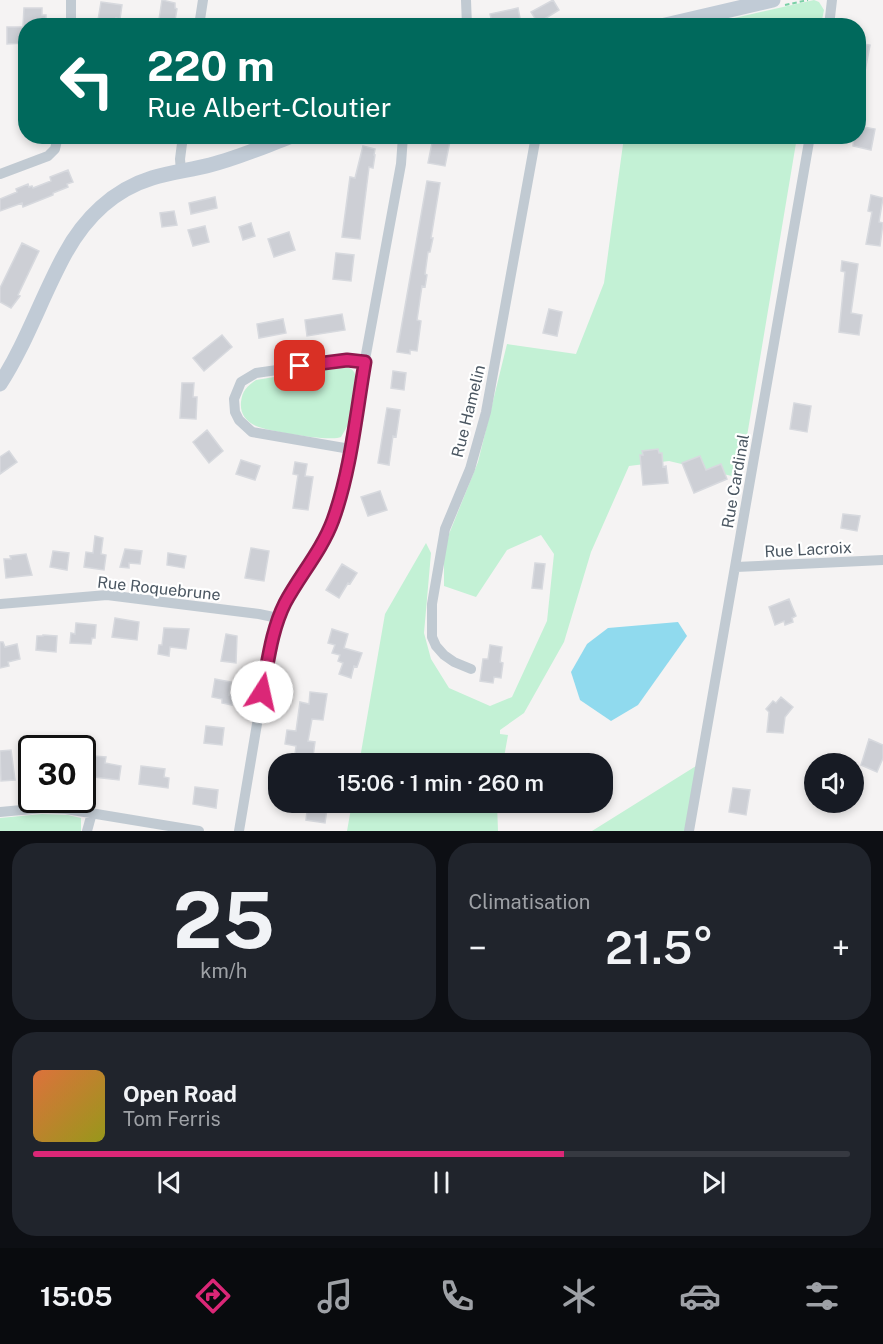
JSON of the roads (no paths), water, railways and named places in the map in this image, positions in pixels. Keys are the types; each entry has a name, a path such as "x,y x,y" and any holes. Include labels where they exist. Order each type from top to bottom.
{"street":[{"path":"71,0 71,18"},
{"path":"200,18 203,0"},
{"path":"466,0 467,18"},
{"path":"695,18 773,0"},
{"path":"830,18 832,0"},
{"path":"0,174 48,156 55,149 56,144"},
{"path":"181,171 182,144"},
{"path":"0,384 14,362 65,254 89,219 110,200 143,181 216,163 278,144"},
{"path":"239,831 269,654 278,618 321,546 339,501 401,164 402,144"},
{"name":"Rue Hamelin","path":"471,669 454,662 436,646 432,637 432,604 445,529 470,469 486,412 535,144"},
{"name":"Rue Cardinal","path":"689,831 809,144"},
{"path":"350,449 252,432 239,420 235,412 234,399 242,382 256,373 347,360 365,362"},
{"name":"Rue Lacroix","path":"736,567 883,560"},
{"name":"Rue Roquebrune","path":"0,604 107,595 278,618"},
{"path":"0,812 18,811"},
{"path":"87,831 92,813 199,831"}],"water":[{"path":"678,622 687,636 638,705 611,721 580,700 571,672 587,644 608,628"}]}
